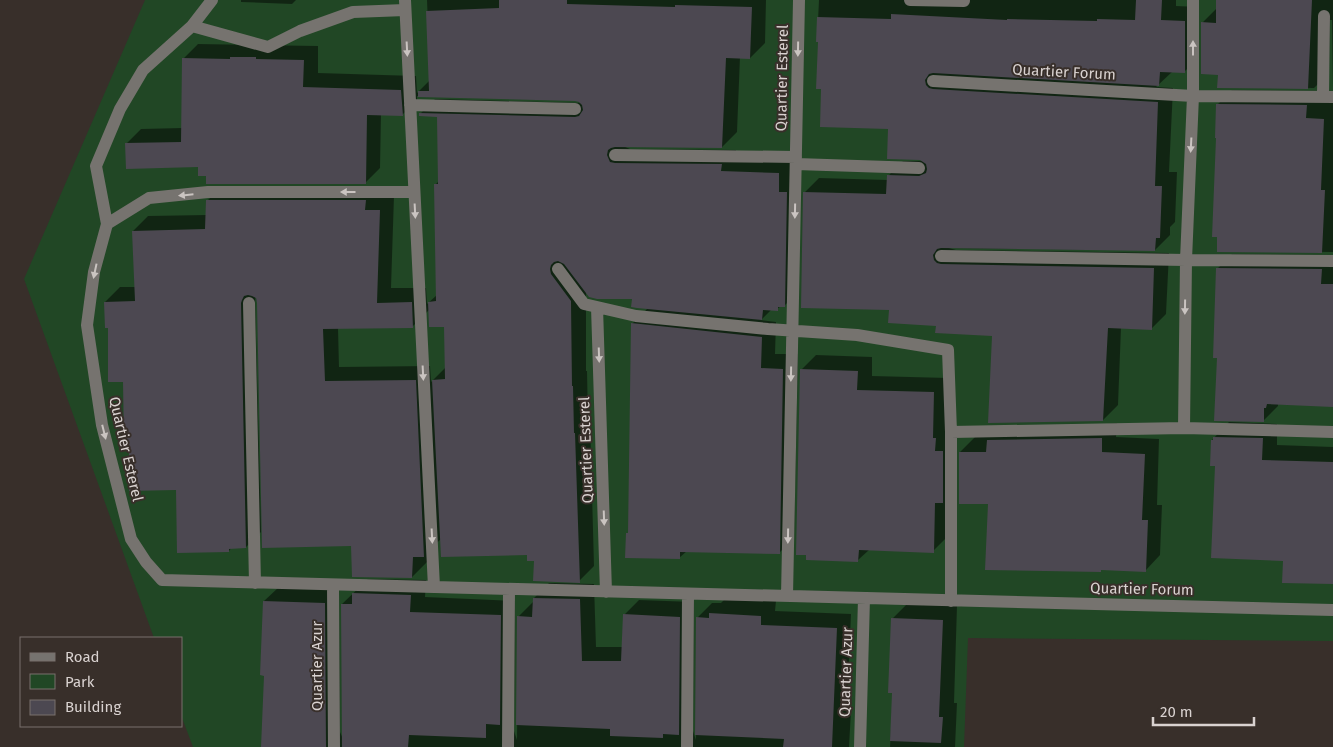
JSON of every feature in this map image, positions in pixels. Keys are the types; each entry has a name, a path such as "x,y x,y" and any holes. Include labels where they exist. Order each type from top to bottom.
{"lane":[{"name":"Quartier Esterel","path":"212,0 192,26 143,70 120,109 96,166 108,224 94,272 86,325 102,425 131,539 146,562 162,580 951,601"},
{"name":"Quartier Esterel","path":"787,596 799,0"},
{"path":"910,0 964,1"},
{"path":"1184,428 1186,260 1193,96 1193,0"},
{"path":"192,26 268,47 300,31 353,12 405,5 434,587"},
{"name":"Quartier Forum","path":"933,81 1193,96 1328,97 1324,16"},
{"path":"410,105 575,109"},
{"path":"615,155 796,160 919,168"},
{"path":"108,224 148,198 208,192 414,192"},
{"path":"941,256 1333,261"},
{"path":"558,270 584,304 636,316 857,335 948,350 951,432 951,601"},
{"path":"249,303 255,583"},
{"name":"Quartier Esterel","path":"597,307 606,592"},
{"path":"951,432 1184,428 1333,432"},
{"name":"Quartier Azur","path":"334,585 334,747"},
{"path":"508,747 509,589"},
{"path":"687,747 688,594"},
{"name":"Quartier Azur","path":"860,747 864,598"},
{"name":"Quartier Forum","path":"951,601 1333,610"}],"green space":[{"path":"145,0 1333,0 1333,641 968,638 964,747 193,747 182,718 182,637 154,637 24,279"}],"building":[{"path":"499,0 567,0 567,4 675,7 675,5 752,7 750,59 726,58 722,148 615,147 608,150 607,155 610,162 615,163 722,164 721,171 779,173 779,192 787,192 785,307 778,307 778,311 763,310 762,320 637,308 631,307 632,299 597,299 589,297 564,264 558,261 551,265 551,274 571,301 572,386 580,583 533,581 534,561 527,561 527,555 441,557 432,380 445,379 444,327 429,327 428,302 436,301 434,184 438,184 437,117 419,116 419,113 575,117 579,116 583,110 582,105 575,101 418,97 418,91 429,91 426,11 499,8"},
{"path":"1136,0 1162,0 1161,20 1185,21 1185,73 1160,72 1159,86 933,73 929,74 925,80 926,85 933,89 1158,102 1155,186 1162,186 1160,238 1156,238 1155,251 941,248 937,249 933,255 934,260 941,264 1154,268 1152,330 1108,328 1103,421 988,423 992,336 935,333 936,326 888,323 889,310 801,308 803,192 886,194 887,175 919,176 926,173 927,169 926,164 920,160 887,159 888,129 820,127 821,89 816,89 817,17 891,19 891,14 1007,20 1135,20"},
{"path":"1216,0 1312,0 1308,89 1217,88 1218,75 1201,74 1201,22 1216,23"},
{"path":"230,57 304,60 303,87 401,90 403,116 367,115 366,184 206,184 206,176 198,176 198,167 126,169 125,143 181,142 182,58 230,59"},
{"path":"1216,104 1307,105 1306,118 1324,119 1321,190 1325,190 1322,253 1217,252 1217,237 1212,237"},
{"path":"206,200 366,200 365,210 380,210 377,303 412,302 413,328 323,329 325,381 416,380 424,557 413,557 412,578 352,577 351,546 262,548 257,303 256,298 252,296 244,296 241,303 246,548 229,549 229,552 177,553 176,490 129,491 129,443 124,443 123,382 108,382 108,328 105,328 104,302 135,301 132,231 205,229"},
{"path":"1216,268 1322,269 1321,284 1333,284 1333,407 1267,404 1266,408 1264,408 1264,422 1214,421 1217,358 1213,358"},
{"path":"631,323 762,337 761,368 783,369 780,554 680,552 680,559 625,558 626,533 628,533"},
{"path":"800,369 858,371 857,390 934,392 933,438 936,438 935,451 943,451 943,503 935,503 934,553 859,550 858,562 806,560 806,555 796,555"},
{"path":"1213,437 1263,438 1262,460 1333,462 1333,584 1282,583 1283,561 1211,558 1215,466 1210,466 1211,440 1213,440"},
{"path":"1102,438 1102,452 1145,454 1142,520 1148,520 1146,572 985,570 988,504 959,504 959,452 986,452 987,440"},
{"path":"352,593 411,595 410,612 501,615 500,725 486,724 486,738 409,735 408,747 342,747 341,604 352,604"},
{"path":"533,598 580,599 582,661 621,661 623,614 680,617 679,735 663,734 663,738 610,736 610,729 516,725 517,616 532,617"},
{"path":"263,601 325,603 326,747 261,747 264,676 260,675"},
{"path":"709,613 761,616 761,625 837,628 832,747 783,747 784,739 695,735 696,617 709,618"},
{"path":"891,618 943,620 939,717 943,717 941,743 890,741 892,693 888,693"}]}
